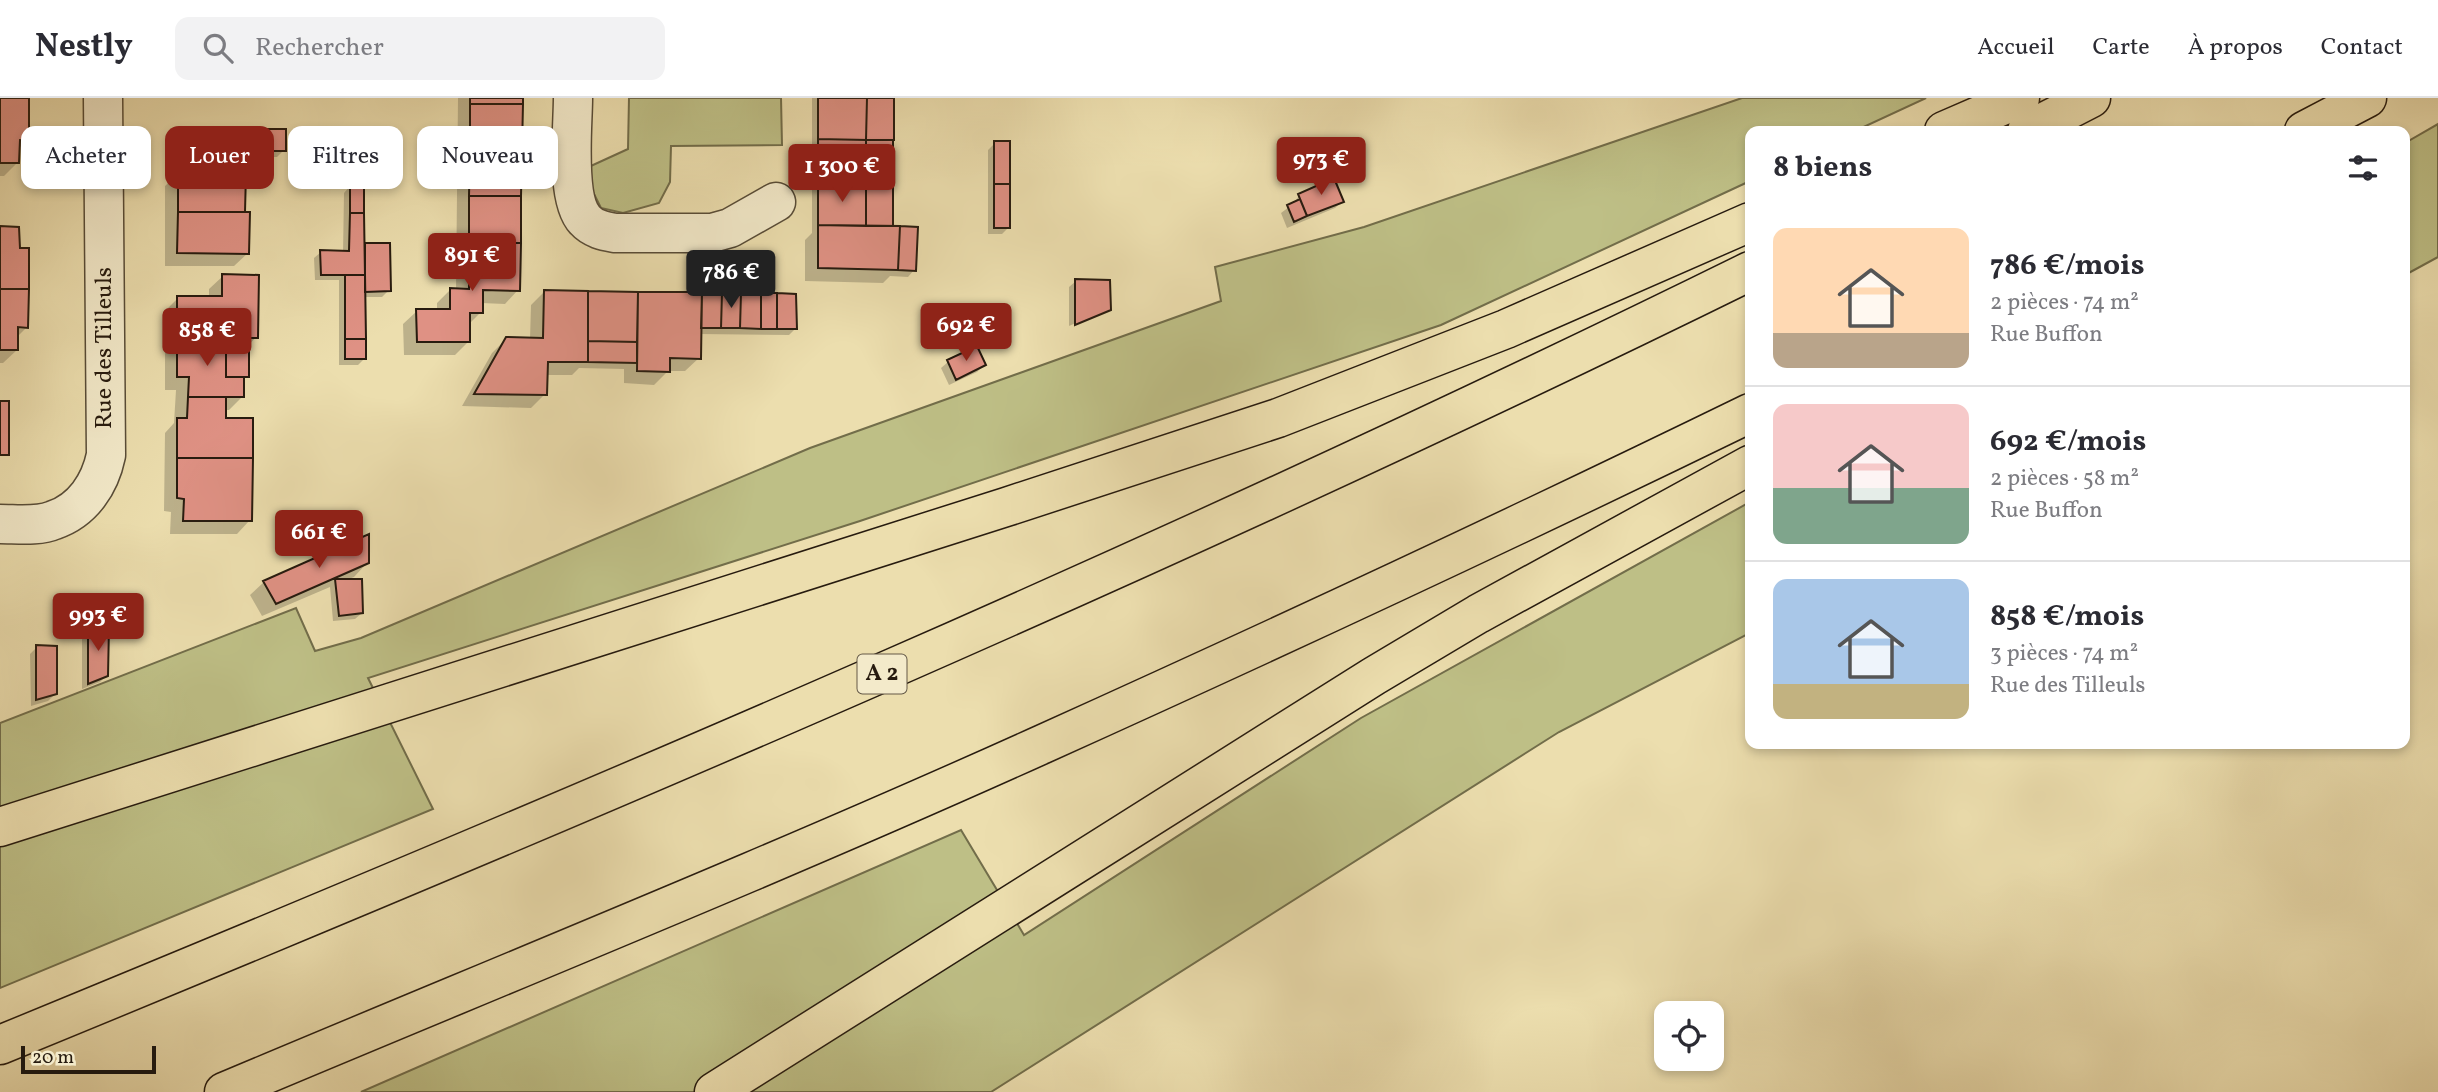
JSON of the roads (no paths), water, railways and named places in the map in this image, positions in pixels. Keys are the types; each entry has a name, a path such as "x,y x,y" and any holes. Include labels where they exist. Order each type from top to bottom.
{"highway":[{"path":"1956,126 2020,98"},
{"path":"2037,126 2091,98"},
{"path":"2316,126 2367,98"},
{"path":"0,827 1278,418 1506,329 1745,224"},
{"name":"A 2","path":"0,1045 378,890 935,651 1390,444 1745,273"},
{"path":"224,1092 806,847 1042,744 1521,524 1745,415"},
{"path":"714,1092 1374,676 1478,614 1745,468"}],"street":[{"name":"Rue des Tilleuls","path":"0,524 53,521 83,502 102,474 106,456 103,98"},
{"path":"573,98 573,184 576,201 579,213 599,230 615,233 712,233 730,228 776,202"}]}
